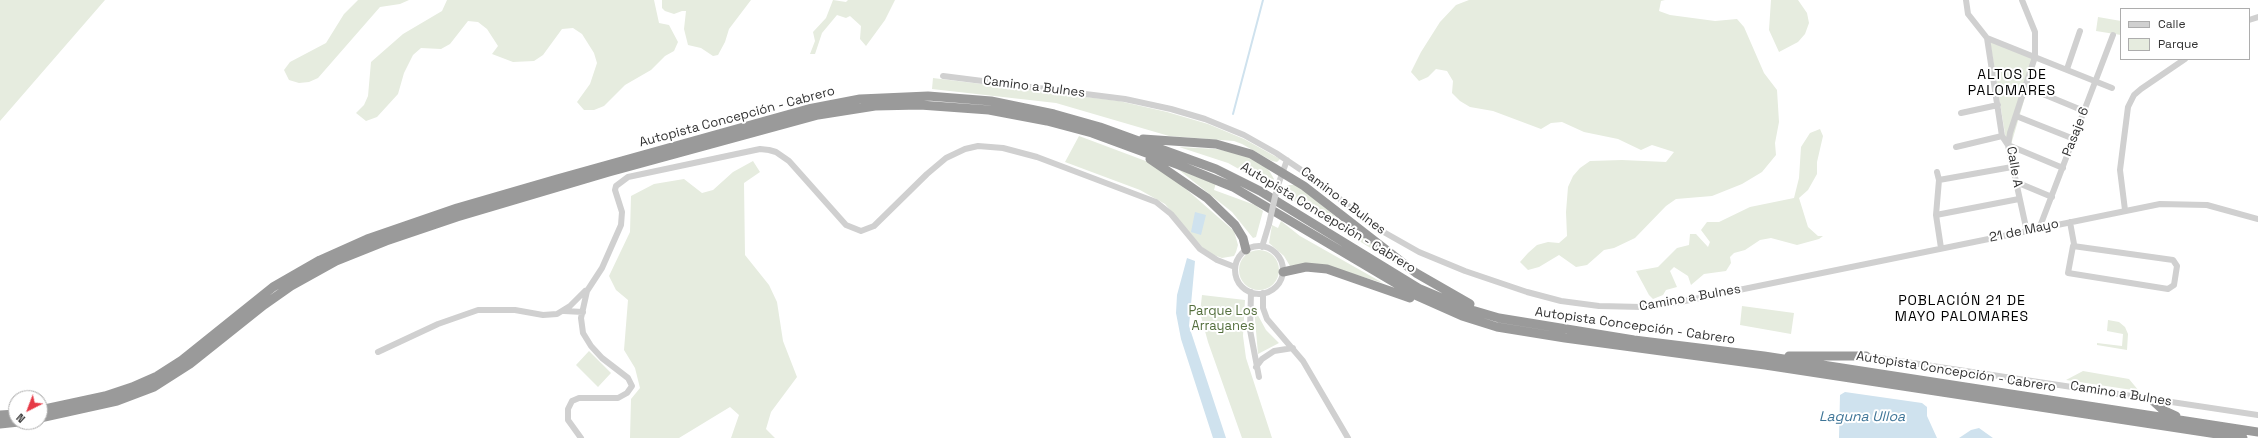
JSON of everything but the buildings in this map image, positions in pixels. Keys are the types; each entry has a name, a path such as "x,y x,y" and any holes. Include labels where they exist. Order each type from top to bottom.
{"highway":[{"name":"Autopista Concepción - Cabrero","path":"48,408 105,396 132,387 157,376 182,360 259,298 284,281 320,260 367,239 457,208 808,109 843,102 883,97 928,96 968,99 1043,111 1129,137 1216,169 1243,182 1400,277 1432,294 1476,312 1512,321 1634,340 1764,356 2258,432"},
{"name":"Autopista Concepción - Cabrero","path":"48,416 111,403 154,387 190,364 282,292 320,269 369,247 457,217 586,179 818,115 890,105 942,105 976,108 1055,123 1135,150 1233,187 1406,291 1439,307 1486,324 1522,332 1765,364 2243,438"},
{"path":"1129,137 1225,146 1251,154 1304,186 1423,277 1467,303 1512,321"},
{"path":"1135,150 1177,176 1207,198 1234,225 1243,238 1246,250"},
{"path":"1282,272 1306,267 1327,269 1439,307"},
{"path":"1764,356 1841,354 1866,356"},
{"path":"2151,399 2163,410 2187,421"}],"street":[{"path":"1966,0 1968,14 1987,38 2002,136 2008,145 2063,168"},
{"name":"Calle A","path":"2022,0 2036,37 2035,57 2008,145 2027,232"},
{"path":"2067,69 2080,31"},
{"name":"Pasaje 6","path":"2039,229 2113,35"},
{"path":"1987,38 2112,88"},
{"path":"2125,210 2120,170 2128,107 2134,95 2183,60"},
{"name":"Camino a Bulnes","path":"943,76 1079,92 1156,105 1225,127 1254,140 1287,160 1319,182 1368,222 1403,243 1465,271 1555,300 1599,306 1642,307 1680,302 1791,279"},
{"path":"2026,87 2084,111"},
{"path":"1961,113 1998,105"},
{"path":"2016,116 2074,139"},
{"path":"1956,147 2002,136"},
{"path":"563,311 589,286 602,268 620,225 621,205 615,190 621,181 628,177 760,149 776,152 789,161 846,225 861,231 874,226 937,165 965,149 978,146 1003,148 1037,157 1162,205 1200,249 1217,260 1235,267"},
{"path":"1262,246 1281,171 1287,160"},
{"path":"1939,180 2012,167"},
{"path":"1937,172 1939,180 1936,215 1941,248"},
{"path":"2016,182 2052,197"},
{"path":"1936,215 2019,199"},
{"name":"21 de Mayo","path":"1791,279 2160,204 2197,204 2233,211 2258,219"},
{"path":"2070,222 2073,246 2068,273 2168,289 2174,285 2177,266 2173,260 2073,246"},
{"path":"1262,246 1270,249 1277,255 1282,263 1282,272 1277,286 1263,293 1251,292 1240,284 1236,276 1235,267 1238,259 1246,250 1262,246"},
{"path":"581,438 568,420 568,409 572,401 579,398 618,398 627,393 632,386 628,378 602,358 591,346 582,329 583,312 589,286"},
{"path":"1251,292 1250,330 1258,377"},
{"path":"1263,293 1263,308 1267,319 1293,348 1306,366 1348,438"},
{"path":"378,352 430,327 470,311 486,308 550,315 563,311 583,312"},
{"path":"1256,367 1265,356 1274,351 1293,348"},
{"name":"Camino a Bulnes","path":"1866,356 2258,415"}],"green space":[{"path":"0,0 105,0 0,121"},
{"path":"358,0 409,0 400,4 380,7 318,78 309,82 299,83 289,80 284,70 290,62 326,43 344,14"},
{"path":"447,0 654,0 659,23 669,25 678,42 674,51 665,56 651,70 625,85 604,106 594,110 584,110 577,102 590,84 597,63 594,53 582,34 573,28 562,29 543,55 534,61 513,62 492,54 498,46 487,29 478,22 468,21 450,44 441,49 421,48 413,55 404,73 398,94 377,117 366,121 356,113 364,105 368,96 371,62 403,34 442,11"},
{"path":"662,0 751,0 729,29 725,42 718,55 713,56 701,48 688,45 684,29 686,11 674,14 665,11 662,8"},
{"path":"833,0 846,2 848,0 895,0 885,20 866,46 860,39 861,26 850,16 846,18 837,15 822,33 815,54 810,54 815,41 813,32 826,18"},
{"path":"1469,0 1665,0 1661,1 1659,11 1670,15 1715,21 1737,19 1744,27 1764,73 1777,90 1779,122 1775,143 1776,155 1762,172 1742,184 1712,196 1676,199 1666,206 1635,238 1614,248 1604,250 1587,265 1576,267 1559,255 1539,267 1528,270 1520,262 1537,245 1548,242 1559,243 1567,236 1566,212 1568,187 1573,176 1580,168 1590,161 1622,160 1666,162 1674,152 1652,145 1641,150 1618,139 1584,132 1562,122 1551,123 1541,129 1493,111 1470,107 1460,101 1452,93 1453,81 1447,71 1436,69 1428,77 1419,81 1411,72 1421,52 1440,22 1456,5"},
{"path":"1771,0 1798,0 1807,13 1809,23 1805,34 1798,42 1779,52 1769,30"},
{"path":"2098,17 2120,21 2120,35 2096,31"},
{"path":"1990,41 2036,60 2010,148 2006,140"},
{"path":"933,78 1119,101 1167,112 1208,124 1244,139 1280,159 1277,162 1272,161 1234,141 1169,136 1056,103 932,89"},
{"path":"1820,129 1823,136 1817,162 1817,174 1808,190 1799,198 1808,227 1818,236 1823,236 1819,239 1797,245 1771,238 1760,240 1745,250 1734,253 1730,257 1731,263 1726,271 1704,274 1691,285 1688,276 1674,267 1670,271 1677,287 1666,290 1663,295 1653,299 1649,295 1636,271 1658,267 1677,248 1689,245 1690,234 1696,234 1708,247 1710,242 1701,230 1707,222 1719,222 1750,207 1794,198 1799,178 1801,147 1810,133"},
{"path":"1079,136 1151,163 1178,182 1234,231 1238,245 1234,256 1222,258 1211,254 1204,249 1165,204 1140,190 1065,162"},
{"path":"1179,147 1216,149 1246,155 1263,164 1270,172 1274,179 1273,188 1228,163"},
{"path":"753,161 760,172 744,183 745,255 769,285 777,302 783,341 797,377 771,412 766,429 775,438 731,438 739,415 730,407 679,438 630,438 631,399 640,388 635,368 624,350 628,300 616,290 609,276 630,232 631,196 654,184 684,179 702,193 713,190 733,172"},
{"path":"1179,170 1216,183 1214,190 1255,205 1263,211 1256,237 1253,238 1232,212"},
{"path":"1296,185 1305,191 1342,222 1413,274 1289,198 1292,191 1284,187"},
{"path":"1281,221 1300,236 1383,283 1327,266 1308,263 1290,266 1284,256 1269,243 1272,225 1278,228"},
{"path":"1263,250 1270,253 1276,259 1279,270 1278,278 1270,287 1263,290 1255,290 1248,287 1240,278 1239,266 1242,259 1251,251"},
{"name":"Parque Los Arrayanes","path":"1202,295 1245,300 1243,336 1246,358 1272,438 1242,438 1208,342 1200,313"},
{"path":"1742,306 1794,313 1791,334 1740,325"},
{"path":"1254,308 1266,330 1279,343 1258,354"},
{"path":"2108,320 2119,322 2125,327 2128,334 2127,350 2097,345 2097,343 2122,346 2123,334 2107,331"},
{"path":"589,351 611,373 598,387 576,365"},
{"path":"2083,371 2129,379 2139,391 2066,380"}],"water":[{"path":"1195,212 1206,215 1201,235 1191,232"},
{"path":"1187,258 1195,261 1189,326 1226,438 1213,438 1181,339 1176,313 1177,295"},
{"name":"Laguna Ulloa","path":"1845,392 1922,403 1927,407 1927,416 1937,438 1839,438 1840,395"},
{"path":"1979,428 1993,438 1959,438 1971,430"}],"waterway":[{"path":"1233,114 1263,0"}],"district":[{"name":"ALTOS DE PALOMARES","path":"2012,84"},
{"name":"POBLACIÓN 21 DE MAYO PALOMARES","path":"1962,310"}]}
